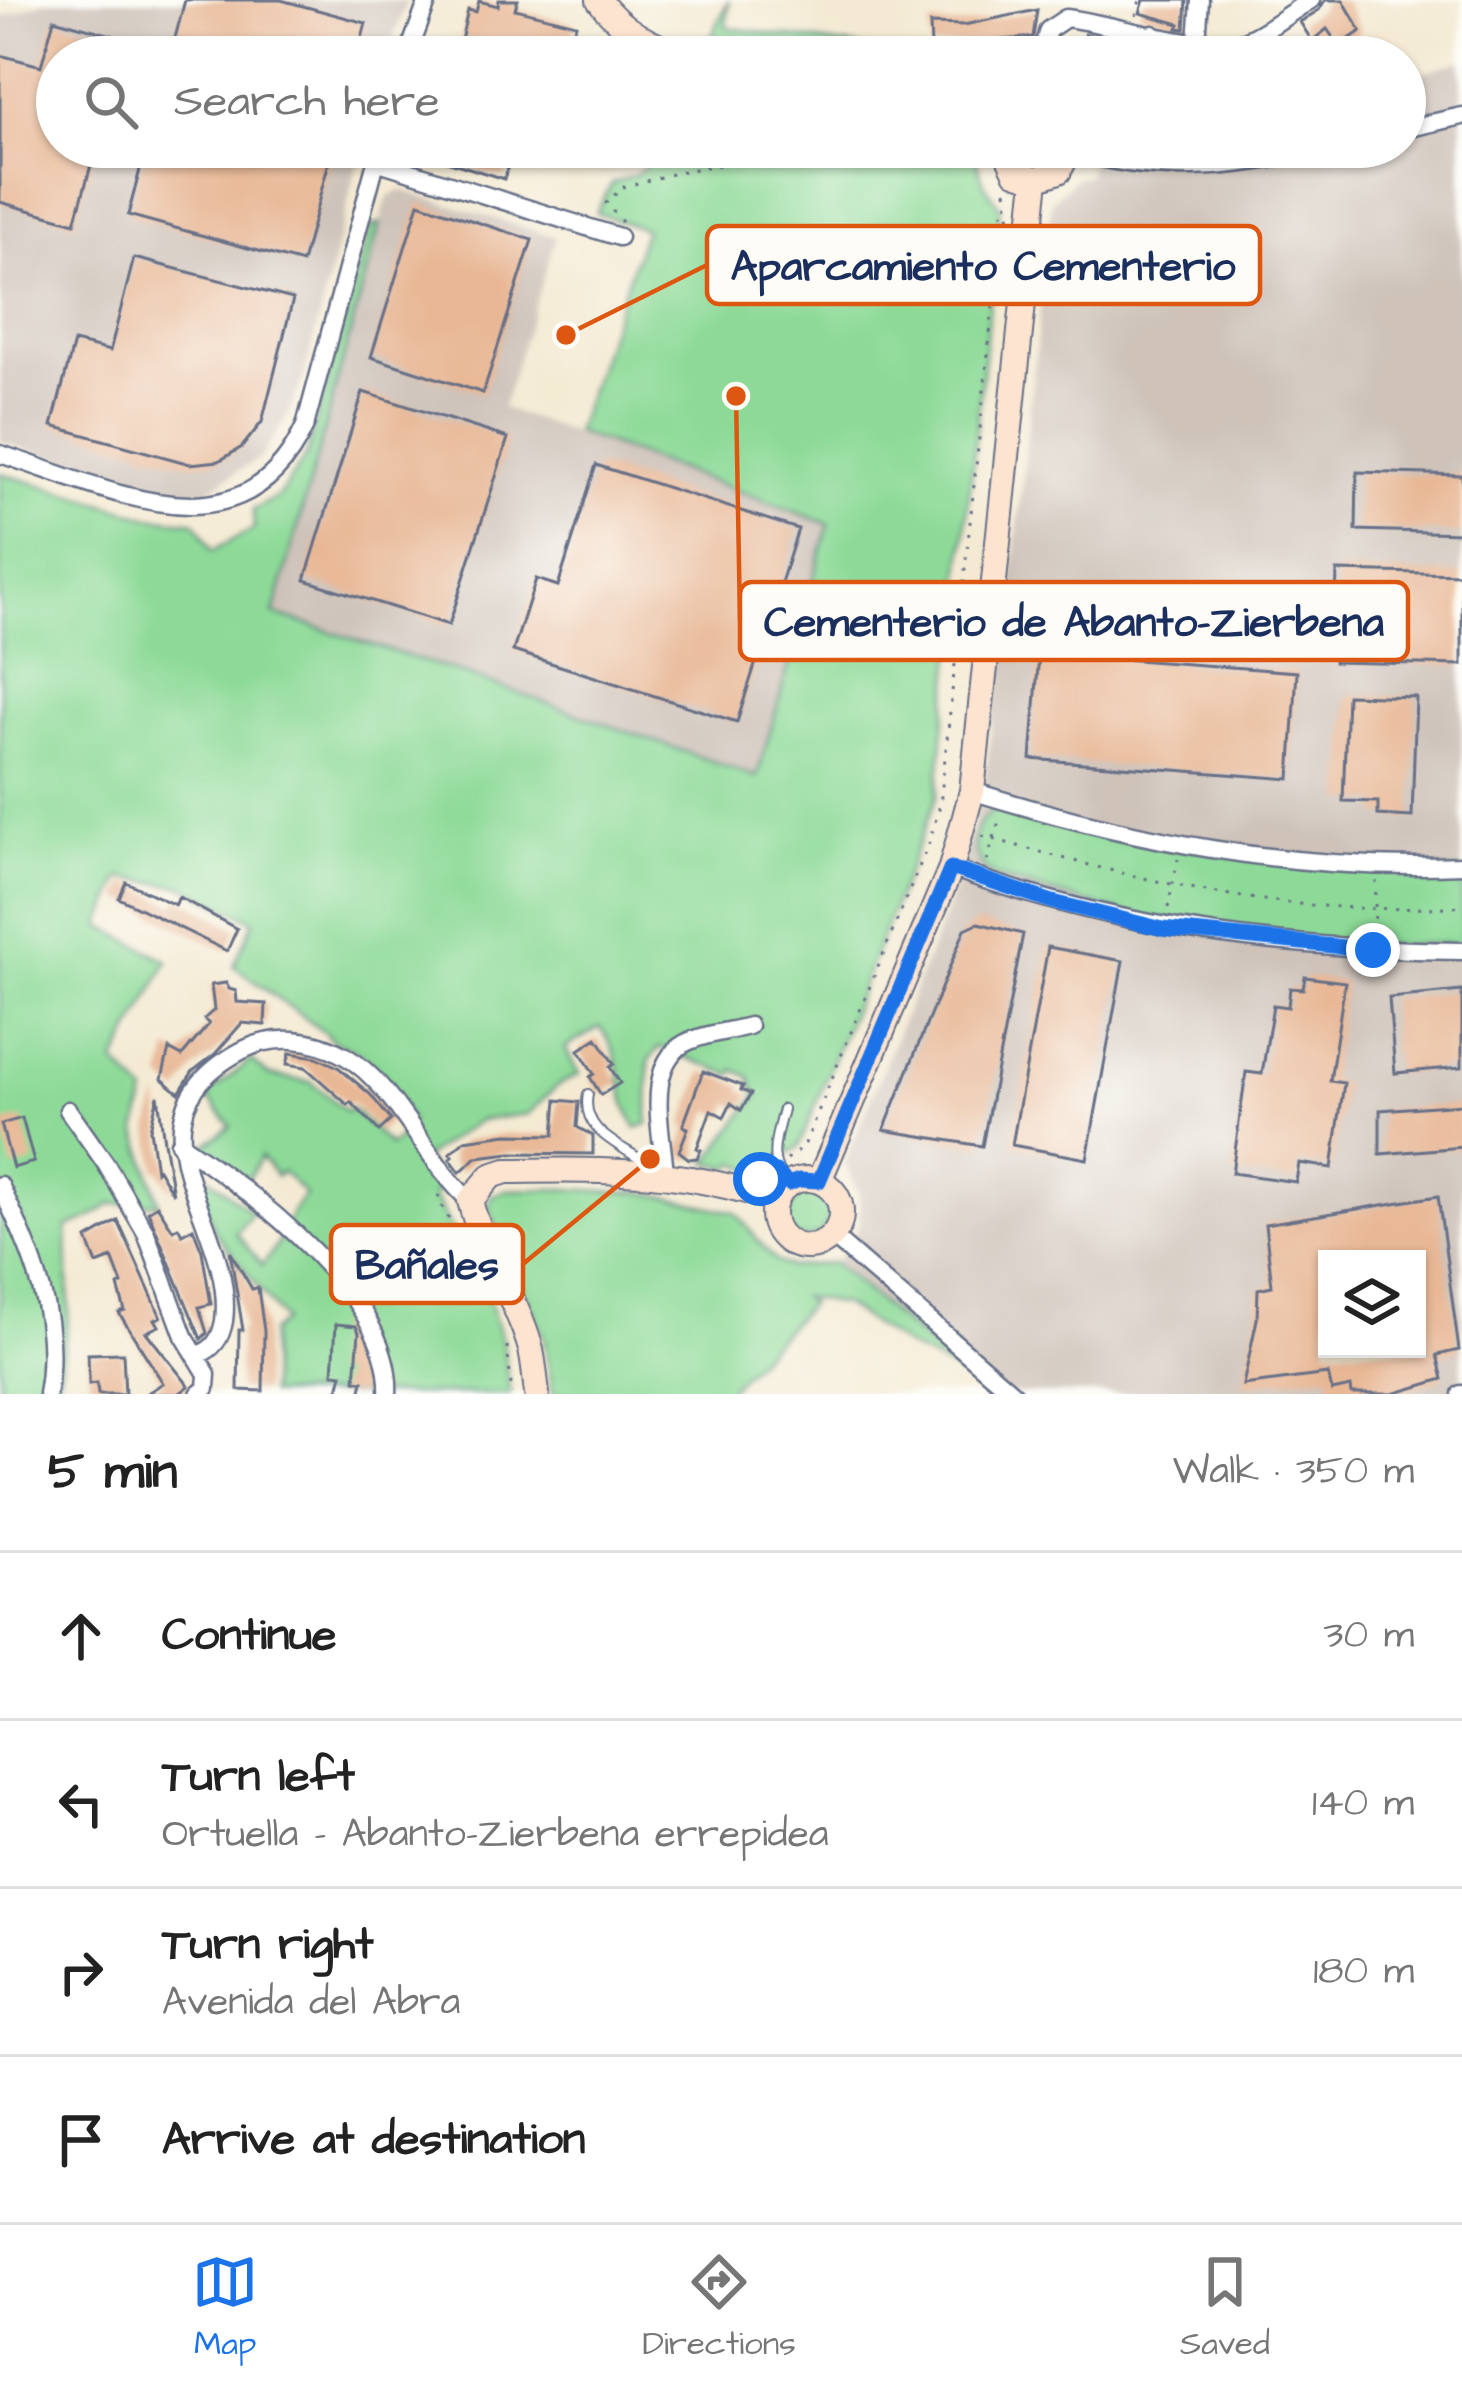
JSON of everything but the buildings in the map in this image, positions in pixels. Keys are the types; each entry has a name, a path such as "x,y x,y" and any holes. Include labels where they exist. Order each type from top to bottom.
{"street":[{"path":"414,36 428,0"},
{"path":"598,0 610,16 638,36"},
{"path":"1197,36 1200,0"},
{"path":"1251,36 1311,0"},
{"path":"1046,36 1066,18 1164,36"},
{"path":"1426,124 1462,116"},
{"path":"0,454 170,505 219,505 261,486 283,465 305,426 374,168"},
{"path":"422,168 620,231"},
{"path":"1011,168 1036,179 1061,168"},
{"path":"1177,168 1232,168"},
{"path":"819,1181 951,868 973,791 1036,179"},
{"path":"973,791 1180,845 1248,856 1376,867 1462,865"},
{"path":"951,868 1163,929 1373,950 1462,951"},
{"path":"652,1172 661,1076 671,1052 690,1040 749,1026"},
{"path":"198,1355 211,1350 222,1332 225,1288 187,1179 179,1143 181,1123 194,1092 232,1056 259,1042 284,1039 346,1056 380,1088 470,1201 483,1243 531,1349 537,1394"},
{"path":"68,1110 146,1233 184,1336 207,1374 206,1391"},
{"path":"179,1143 229,1177 333,1269 361,1307 380,1346 388,1394"},
{"path":"470,1201 491,1176 506,1171 652,1172 727,1183 785,1175 819,1181 838,1201 840,1220 832,1236 814,1246 793,1244 778,1231 774,1221 785,1175"},
{"path":"0,1185 36,1266 52,1330 53,1361 46,1394"},
{"path":"832,1236 1014,1394"}],"lane":[{"path":"588,1094 585,1107 590,1124 652,1172"},
{"path":"783,1109 772,1153 785,1175"}],"path":[{"path":"620,231 622,218 606,203 623,187 701,168"},
{"path":"1001,183 1010,197 1009,235"},
{"path":"785,1175 804,1146 940,805 1004,212"},
{"path":"982,879 1005,800"},
{"path":"963,831 1172,888 1268,903 1462,907"},
{"path":"1163,929 1180,845"},
{"path":"868,1012 937,846"},
{"path":"1373,950 1376,867"},
{"path":"808,1156 817,1138"}],"shaded area":[{"path":"49,0 407,0 394,36 36,36 36,168 357,168 305,373 286,419 261,457 202,494 0,442 0,18"},
{"path":"1462,60 1462,1394 980,1394 833,1263 851,1245 860,1220 859,1195 845,1163 955,889 984,783 1013,572 1051,202 1077,177 1088,175 1090,168 1426,168 1426,71"},
{"path":"401,190 556,237 502,408 830,524 757,777 458,672 273,614 385,205"}],"green space":[{"path":"729,0 726,27 784,36 712,36"},
{"path":"644,168 979,168 1000,207 937,796 799,1147 760,1172 736,1163 731,1168 708,1162 757,1096 750,1077 735,1070 732,1075 660,1047 649,1060 648,1124 636,1128 614,1053 600,1027 565,1048 579,1074 557,1086 528,1114 479,1120 423,1158 440,1181 434,1197 488,1297 503,1344 510,1394 269,1394 270,1332 284,1321 214,1230 191,1162 252,1213 236,1233 262,1265 305,1195 282,1171 276,1176 261,1157 246,1182 202,1148 231,1126 206,1096 251,1060 268,1075 311,1082 346,1111 352,1109 390,1146 411,1121 389,1083 367,1058 333,1040 234,966 254,921 184,886 121,878 101,926 168,961 115,1063 146,1094 137,1131 159,1203 112,1204 67,1227 69,1312 56,1394 0,1394 0,473 148,517 196,522 212,551 254,529 253,510 279,496 307,454 370,227 380,224 274,614 458,672 757,777 829,524 575,432 645,229 596,213 612,183"},
{"path":"997,808 1117,838 1462,872 1462,943 1362,946 1143,918 995,877 979,861 974,842 980,823"},
{"path":"506,1190 647,1193 735,1212 775,1261 790,1267 833,1263 966,1377 905,1346 842,1304 802,1297 809,1304 724,1394 553,1394 543,1334 489,1208 491,1196"},
{"path":"805,1190 822,1197 829,1214 822,1231 805,1238 788,1231 781,1214 788,1197"}],"place":[{"name":"Aparcamiento Cementerio","path":"566,335"},
{"name":"Cementerio de Abanto-Zierbena","path":"736,396"},
{"name":"Bañales","path":"650,1159"}],"route":[{"path":"760,1179 776,1172 789,1184 819,1181 951,868 1053,902 1163,929 1373,950"}]}
